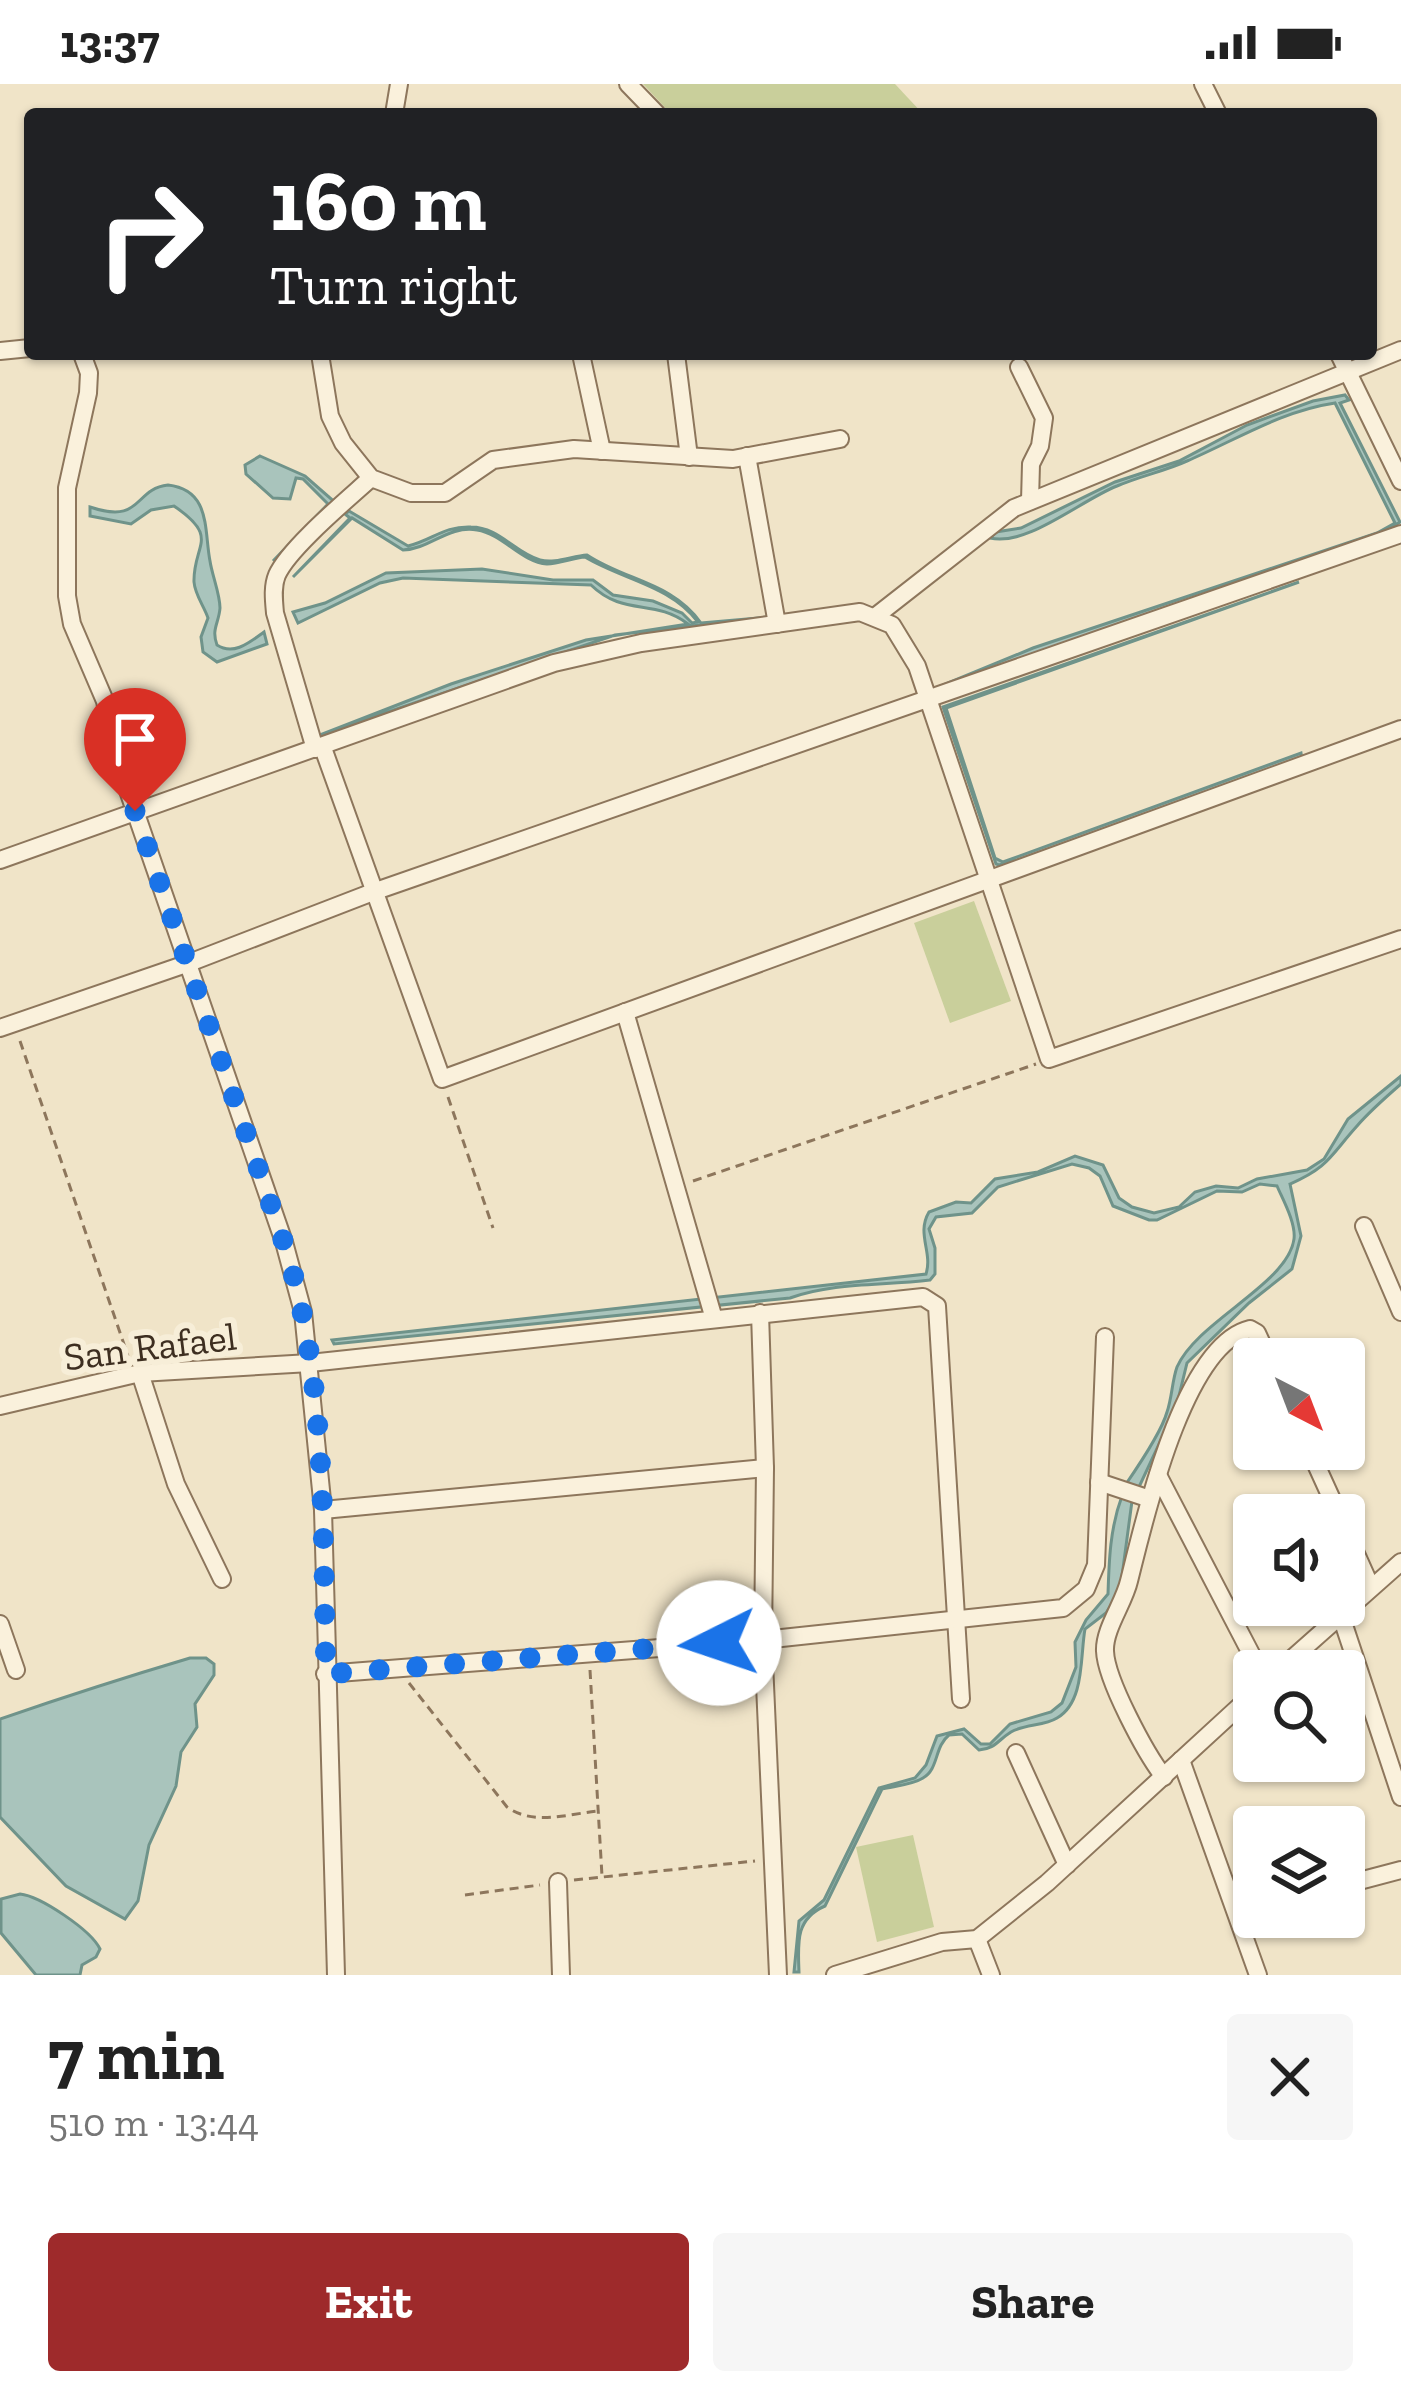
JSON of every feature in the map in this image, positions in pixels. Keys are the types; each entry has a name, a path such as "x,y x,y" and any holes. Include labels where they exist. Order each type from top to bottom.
{"street":[{"path":"628,84 651,108"},
{"path":"83,360 88,393 67,488 67,596 72,624 106,701 114,750 295,1277 310,1363 323,1510 336,1975"},
{"path":"321,360 331,416 343,443 371,478 411,493 434,495 464,482 493,460 574,449 747,456 840,439"},
{"path":"581,360 602,451"},
{"path":"677,360 688,457"},
{"path":"1342,360 1401,481"},
{"path":"875,616 1014,508 1376,360"},
{"path":"1018,367 1044,418 1040,446 1031,464 1030,501"},
{"path":"747,456 777,624"},
{"path":"371,478 277,575 275,613 319,748 442,1079 1401,729"},
{"path":"7,1025 190,964 373,892 1401,535"},
{"path":"0,860 554,663 641,644 860,612 875,616 902,637 929,700 1049,1060 1401,939"},
{"path":"625,1012 714,1319"},
{"path":"1364,1226 1401,1312"},
{"name":"San Rafael","path":"0,1406 137,1373 310,1363 923,1298 937,1306 956,1616"},
{"path":"760,1313 763,1640 778,1975"},
{"path":"1234,1338 1250,1329 1259,1338"},
{"path":"326,1674 763,1640 1063,1608 1093,1578 1096,1565 1105,1337"},
{"path":"1164,1777 1142,1745 1105,1655 1150,1499 1187,1397 1203,1368 1233,1339"},
{"path":"137,1373 176,1484 222,1580"},
{"path":"323,1510 764,1468"},
{"path":"1158,1475 1249,1650"},
{"path":"1099,1482 1150,1499"},
{"path":"1365,1593 1401,1562"},
{"path":"1365,1574 1371,1587"},
{"path":"956,1616 961,1699"},
{"path":"0,1624 16,1670"},
{"path":"1302,1650 1330,1626"},
{"path":"1344,1626 1401,1797"},
{"path":"835,1975 943,1942 977,1939 1067,1865 1233,1712"},
{"path":"1016,1753 1067,1865"},
{"path":"1181,1760 1258,1975"},
{"path":"1365,1879 1401,1870"},
{"path":"558,1882 561,1975"},
{"path":"977,1939 992,1975"}],"path":[{"path":"7,1025 137,1373"},
{"path":"676,1186 1049,1060"},
{"path":"442,1079 493,1228"},
{"path":"588,1651 603,1877"},
{"path":"397,1668 517,1814 530,1819 598,1811"},
{"path":"466,1895 775,1859"}],"green space":[{"path":"643,84 895,84 917,108 665,108"},
{"path":"974,901 1011,1001 950,1023 914,923"},
{"path":"913,1835 934,1927 877,1942 856,1847"}],"water":[{"path":"1345,395 1349,400 1340,403 1400,522 1378,536 936,688 1033,648 1395,523 1335,403 1277,419 1179,465 1117,486 1020,536 990,538 1115,482 1179,461 1247,425 1313,401"},
{"path":"260,456 305,476 337,504 273,561 328,504 303,479 296,478 290,499 273,498 246,474 245,465"},
{"path":"168,485 192,495 203,513 220,603 217,645 236,648 264,632 267,644 217,662 203,652 201,637 208,618 194,582 201,534 174,506 151,510 131,524 90,516 90,507 120,512"},
{"path":"349,511 408,546 453,529 471,527 490,531 540,560 587,555 662,590 689,609 701,623 769,617 626,634 688,624 663,611 615,601 591,585 403,578 380,583 298,623 293,612 325,603 386,573 482,569 553,580 593,580 613,595 653,601 698,622 674,599 585,557 552,564 538,562 477,530 457,531 403,550 352,518 293,577 350,518 345,514"},
{"path":"1299,582 946,708 995,858 1003,862 1301,753 1302,759 1026,858 996,864 943,707"},
{"path":"613,636 320,735 451,684 586,640"},
{"path":"1401,1076 1401,1084 1328,1160 1290,1184 1301,1236 1292,1269 1187,1363 1176,1408 1139,1487 1126,1484 1164,1420 1177,1367 1203,1334 1260,1287 1288,1256 1293,1226 1277,1186 1217,1191 1149,1220 1113,1206 1100,1176 1072,1164 998,1187 972,1213 936,1217 929,1229 935,1248 935,1274 930,1280 334,1344 332,1340 926,1274 924,1228 929,1212 956,1202 971,1203 995,1179 1038,1172 1075,1156 1103,1165 1119,1198 1132,1207 1154,1213 1179,1207 1195,1192 1216,1186 1238,1188 1257,1179 1307,1170 1324,1159 1348,1119"},
{"path":"1122,1496 1132,1501 1120,1591 1106,1613 1085,1629 1080,1678 1066,1711 1052,1721 1011,1732 984,1749 979,1750 962,1734 949,1735 928,1774 882,1789 825,1906 803,1925 799,1972 794,1972 799,1921 824,1900 879,1788 915,1778 926,1765 937,1736 964,1729 981,1744 990,1744 1010,1724 1051,1712 1062,1703 1076,1667 1075,1642 1108,1594 1113,1532"},
{"path":"190,1658 206,1658 214,1664 214,1675 195,1704 197,1727 181,1752 176,1786 149,1845 138,1901 125,1919 66,1886 0,1817 0,1719"},
{"path":"20,1894 52,1907 95,1941 100,1949 82,1965 80,1975 36,1975 1,1933 1,1899"}],"route":[{"path":"135,811 284,1243 303,1312 323,1510 326,1674 719,1643"}]}
